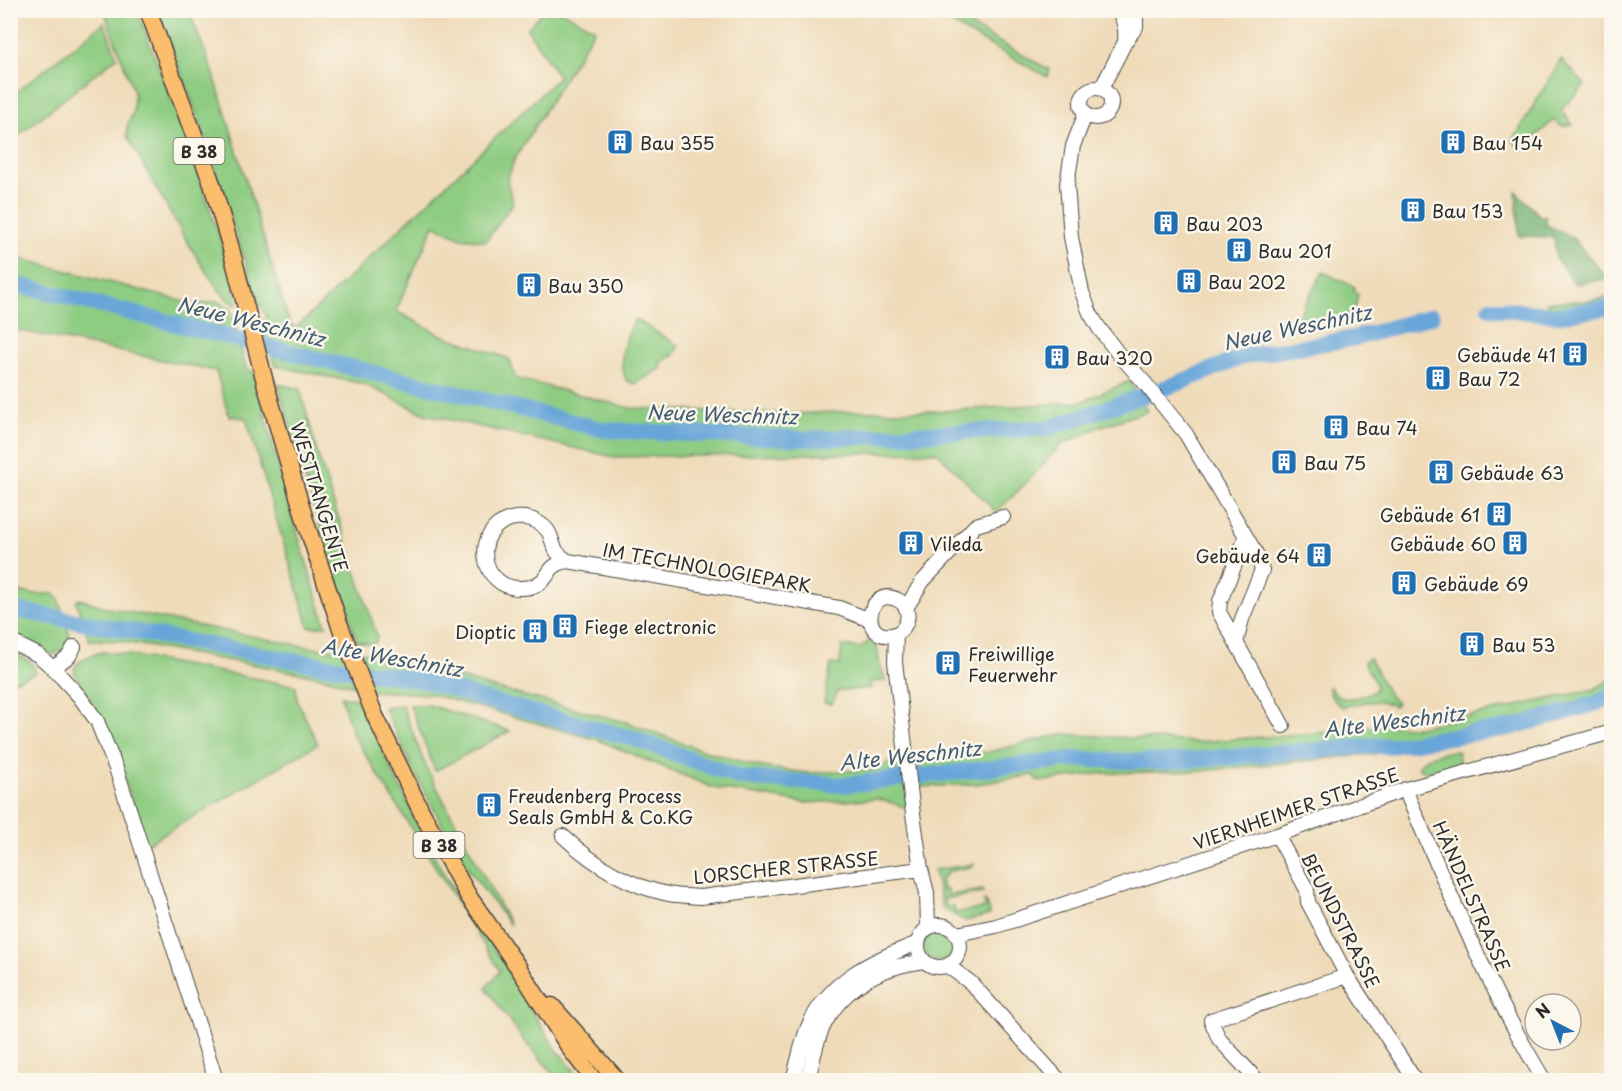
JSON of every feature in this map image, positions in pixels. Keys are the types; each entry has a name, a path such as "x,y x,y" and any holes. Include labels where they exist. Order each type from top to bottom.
{"main road":[{"name":"WESTTANGENTE","path":"148,10 212,184 266,386 305,520 340,626 375,716 422,813 469,897 518,967 571,1050 594,1080"},
{"name":"WESTTANGENTE","path":"518,967 617,1080"}],"street":[{"path":"1118,10 1126,29 1125,42"},
{"path":"1101,89 1125,42 1136,27 1136,10"},
{"path":"1092,89 1101,89 1110,97 1109,111 1098,118 1090,118 1086,115 1081,107 1082,98 1092,89"},
{"path":"1086,115 1073,146 1067,184 1070,230 1082,292 1099,328 1186,434 1235,514 1258,557 1262,570 1242,619 1236,643"},
{"path":"901,604 976,525 1003,517"},
{"path":"523,518 537,522 545,528 558,553 568,561 555,566 534,586 513,588 504,585 492,576 486,563 485,548 490,535 500,524 508,520 523,518"},
{"path":"1246,537 1220,601 1219,612 1283,726"},
{"name":"IM TECHNOLOGIEPARK","path":"568,561 871,614"},
{"path":"885,598 901,604 908,614 908,620 902,631 890,635 878,633 872,627 871,614 875,603 885,598"},
{"path":"890,635 921,869 934,926"},
{"path":"10,641 38,656 53,668 79,696 97,721 117,771 216,1080"},
{"path":"53,668 69,656 74,647"},
{"name":"VIERNHEIMER STRASSE","path":"956,951 996,926 1277,835 1406,789 1611,732"},
{"name":"HÄNDELSTRASSE","path":"1406,789 1452,900 1502,1005 1544,1080"},
{"name":"BEUNDSTRASSE","path":"1277,835 1307,890 1308,902 1347,976 1415,1080"},
{"name":"LORSCHER STRASSE","path":"563,836 579,851 616,876 643,888 670,895 701,897 921,869"},
{"path":"956,951 935,967 924,961 918,949 918,943 923,932 934,926 947,926 971,983 1059,1080"},
{"path":"793,1080 808,1029 824,1001 838,986 866,965 918,943"},
{"path":"808,1080 820,1034 840,1001 873,975 924,961"},
{"path":"1257,1080 1219,1039 1211,1020 1347,976"}],"green space":[{"path":"104,11 137,11 177,114 233,277 237,304 235,305 225,297 196,256 127,136 127,127 133,112 134,92"},
{"path":"158,11 189,11 213,72 290,325 297,327 559,77 527,29 543,11 561,11 595,29 514,160 507,181 513,203 486,241 461,238 434,225 396,311 439,334 510,359 515,378 630,408 788,414 940,411 1080,402 1130,381 1147,411 1099,427 1061,445 996,512 937,452 614,457 425,414 364,384 276,366 258,321 268,320 259,303 191,98"},
{"path":"929,11 943,11 1050,70 1047,77"},
{"path":"104,23 117,57 11,141 11,96"},
{"path":"1561,59 1585,85 1561,110 1573,125 1561,126 1554,120 1521,150 1513,141"},
{"path":"1516,191 1540,216 1546,217 1546,225 1571,236 1608,279 1575,284 1556,258 1554,237 1519,236"},
{"path":"10,256 197,305 217,301 231,310 246,369 254,372 287,499 326,626 309,627 246,418 229,416 216,371 11,329"},
{"path":"1323,272 1355,287 1353,291 1358,294 1354,314 1291,329"},
{"path":"1611,297 1611,304 1588,308 1546,309 1547,302 1588,301"},
{"path":"635,319 679,346 673,355 660,363 662,368 635,384 627,381 622,357 625,342"},
{"path":"278,384 300,389 318,455 377,636 376,642 371,644 357,641 301,466"},
{"path":"10,590 33,594 54,594 58,598 70,636 66,648 52,655 11,635"},
{"path":"80,599 108,608 308,647 385,655 490,687 629,723 701,750 762,767 809,773 880,769 903,749 908,808 879,799 805,803 714,788 598,740 430,694 374,691 317,676 119,641 89,640 76,601"},
{"path":"869,641 877,647 886,681 871,682 872,688 838,691 832,704 824,703 831,664 840,665 842,646 860,648"},
{"path":"11,651 32,663 36,673 11,682"},
{"path":"102,652 124,654 296,686 297,700 318,744 145,845 110,733 76,677 74,669 82,660"},
{"path":"1369,658 1389,695 1397,703 1394,706 1388,703 1369,702 1342,707 1331,695 1329,686 1337,695 1348,699 1375,691 1376,685 1364,662"},
{"path":"1611,679 1611,699 1600,706 1411,750 1202,771 1104,773 1038,782 1034,775 977,784 921,787 917,760 988,752 1063,734 1196,742 1341,731 1388,724 1418,727 1595,689"},
{"path":"341,696 358,700 444,874 507,968 556,1049 582,1080 559,1080 523,1039 486,988 500,971 352,733"},
{"path":"402,705 426,767 510,925 460,858 415,774 384,707"},
{"path":"410,705 429,705 510,731 435,771"},
{"path":"1457,751 1460,765 1433,771 1418,768 1429,757"},
{"path":"975,864 971,867 946,872 946,876 941,877 943,890 947,890 949,895 982,890 983,893 944,899 946,907 954,906 955,913 985,908 984,901 986,902 990,915 966,921 942,907 934,870"},
{"path":"939,929 950,934 955,945 950,956 939,961 928,956 923,945 928,934"}],"waterway":[{"name":"Neue Weschnitz","path":"10,283 605,430 806,439 1049,428 1176,384 1245,356 1355,338 1432,316"},
{"name":"Neue Weschnitz","path":"1490,308 1559,315 1612,307"},
{"name":"Alte Weschnitz","path":"10,609 308,663 427,681 487,700 635,739 741,778 843,785 1073,759 1165,762 1389,746 1509,728 1595,704 1612,695"}],"place":[{"name":"Bau 355","path":"620,142"},
{"name":"Bau 154","path":"1453,142"},
{"name":"Bau 153","path":"1413,210"},
{"name":"Bau 203","path":"1166,223"},
{"name":"Bau 201","path":"1239,250"},
{"name":"Bau 202","path":"1189,281"},
{"name":"Bau 350","path":"529,285"},
{"name":"Gebäude 41","path":"1575,354"},
{"name":"Bau 320","path":"1057,357"},
{"name":"Bau 72","path":"1438,378"},
{"name":"Bau 74","path":"1336,427"},
{"name":"Bau 75","path":"1284,462"},
{"name":"Gebäude 63","path":"1441,472"},
{"name":"Gebäude 61","path":"1499,514"},
{"name":"Vileda","path":"911,543"},
{"name":"Gebäude 60","path":"1515,543"},
{"name":"Gebäude 64","path":"1319,555"},
{"name":"Gebäude 69","path":"1404,583"},
{"name":"Fiege electronic","path":"565,626"},
{"name":"Dioptic","path":"535,631"},
{"name":"Bau 53","path":"1472,644"},
{"name":"Freiwillige Feuerwehr","path":"948,663"},
{"name":"Freudenberg Process Seals GmbH & Co.KG","path":"489,805"}]}
